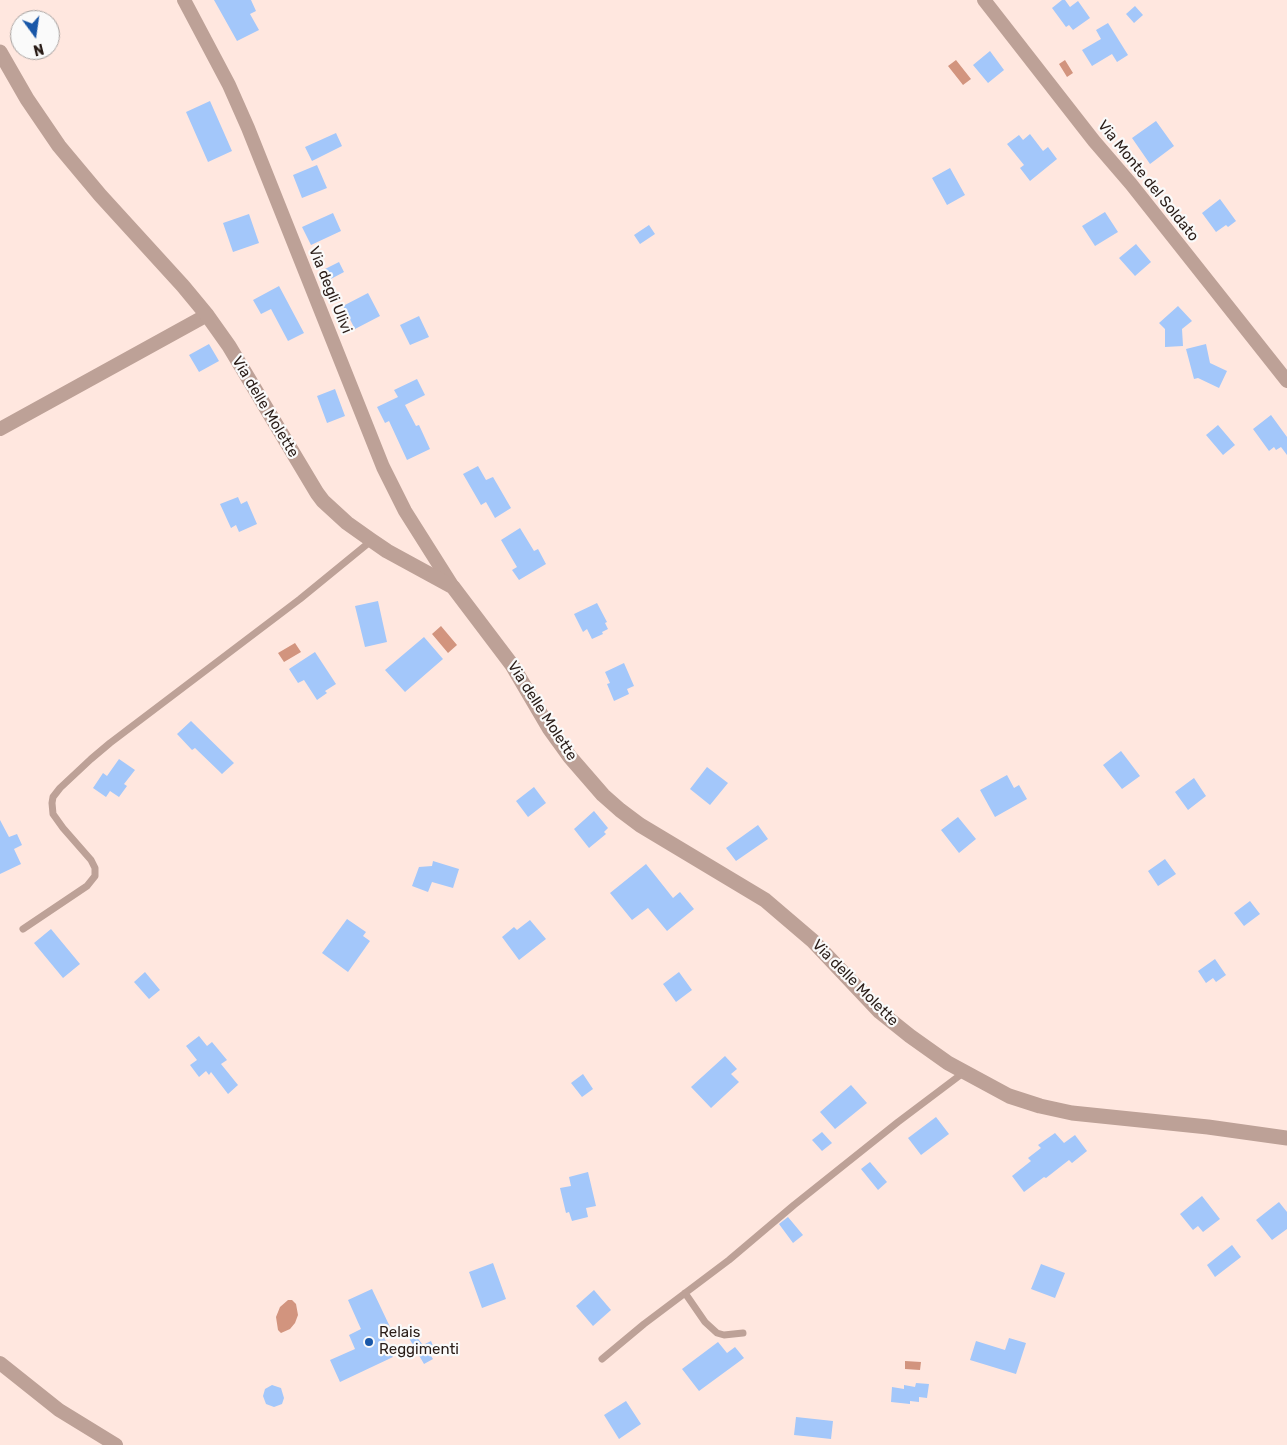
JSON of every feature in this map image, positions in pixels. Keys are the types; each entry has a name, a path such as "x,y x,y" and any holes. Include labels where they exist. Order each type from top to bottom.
{"street":[{"name":"Via degli Ulivi","path":"184,0 229,85 248,128 383,467 405,511 453,587"},
{"name":"Via Monte del Soldato","path":"984,0 1287,382"},
{"name":"Via delle Molette","path":"0,52 27,99 59,146 207,315 229,346 317,493 347,523 371,540 387,551 453,587 512,665 562,747 603,795 620,810 640,826 765,900 813,941 880,1012 930,1052 963,1073 1009,1096 1048,1108 1090,1115 1208,1127 1287,1138"},
{"path":"0,429 207,315"},
{"path":"0,1363 59,1410 116,1445"}],"lane":[{"path":"23,928 87,886 95,876 95,868 91,860 63,828 54,814 53,797 60,788 104,748 300,599 371,540"},
{"path":"602,1359 644,1324 735,1255 898,1122 963,1073"},
{"path":"685,1293 706,1322 717,1333 724,1335 743,1334"}],"shaded area":[{"path":"956,60 971,79 963,85 948,66"},
{"path":"1065,60 1073,73 1067,77 1059,64"},
{"path":"441,626 457,645 448,653 432,634"},
{"path":"295,643 301,652 284,662 278,653"},
{"path":"288,1300 292,1300 296,1304 298,1315 290,1329 281,1333 278,1330 276,1317 280,1307"},
{"path":"905,1361 921,1362 920,1370 905,1369"}],"building":[{"path":"214,0 251,0 256,11 250,14 259,30 237,41"},
{"path":"1062,0 1065,0 1070,7 1078,1 1090,18 1073,30 1069,25 1066,27 1052,8"},
{"path":"1135,6 1143,15 1134,23 1126,14"},
{"path":"1108,23 1128,55 1117,62 1112,54 1092,66 1082,50 1101,39 1096,30"},
{"path":"990,51 1004,70 988,83 973,65"},
{"path":"210,101 232,151 208,162 186,112"},
{"path":"1156,121 1174,146 1150,164 1132,138"},
{"path":"336,133 342,146 312,161 305,147"},
{"path":"1030,134 1043,151 1048,147 1057,159 1030,181 1020,168 1024,165 1007,144 1019,135 1023,140"},
{"path":"317,165 327,188 302,198 293,175"},
{"path":"950,168 965,195 947,205 932,178"},
{"path":"1220,199 1236,221 1216,232 1202,213"},
{"path":"1105,212 1118,232 1095,246 1082,226"},
{"path":"333,213 341,231 311,245 302,227"},
{"path":"249,214 259,243 233,252 223,223"},
{"path":"649,225 655,234 640,244 634,235"},
{"path":"1136,244 1151,262 1135,276 1119,258"},
{"path":"339,262 344,272 327,281 321,271"},
{"path":"279,286 304,333 288,341 271,309 261,314 253,300"},
{"path":"368,293 380,316 355,329 343,306"},
{"path":"1178,306 1192,321 1182,329 1183,346 1165,347 1165,329 1159,323"},
{"path":"419,316 429,337 410,345 400,325"},
{"path":"209,344 219,361 199,372 189,355"},
{"path":"1206,344 1210,363 1227,371 1219,388 1198,378 1194,379 1186,349"},
{"path":"417,379 425,395 405,405 416,426 419,425 430,449 407,460 389,421 385,423 377,407 398,397 394,390"},
{"path":"335,389 345,416 327,423 317,396"},
{"path":"1271,415 1287,437 1287,455 1281,447 1276,450 1274,447 1269,451 1253,429"},
{"path":"1218,425 1235,445 1223,455 1206,435"},
{"path":"478,466 486,480 493,477 511,508 495,518 486,502 481,505 463,474"},
{"path":"238,497 241,504 247,501 257,524 239,532 236,525 231,528 220,504"},
{"path":"520,528 534,551 538,549 546,564 519,580 512,570 517,567 501,540"},
{"path":"378,601 387,642 365,647 355,606"},
{"path":"597,603 607,622 605,623 608,629 602,632 603,634 592,639 587,629 583,632 574,614"},
{"path":"424,637 443,659 405,692 385,670"},
{"path":"315,652 336,684 325,691 327,693 317,700 304,680 298,683 289,669"},
{"path":"624,663 634,686 627,689 629,694 614,701 607,684 610,683 605,672"},
{"path":"191,721 234,763 222,774 195,748 192,750 177,734"},
{"path":"1121,751 1140,776 1122,789 1103,765"},
{"path":"119,759 135,770 124,784 127,786 119,797 110,791 106,797 93,788 103,773 107,776"},
{"path":"707,767 728,783 710,805 690,789"},
{"path":"1007,775 1014,788 1019,785 1027,799 995,817 980,790"},
{"path":"1194,778 1206,796 1188,810 1175,792"},
{"path":"534,787 546,803 528,817 516,801"},
{"path":"594,811 608,828 604,832 606,834 589,848 574,829"},
{"path":"958,817 976,839 959,853 941,830"},
{"path":"0,820 9,837 17,834 22,845 14,849 21,864 0,874"},
{"path":"758,825 768,839 736,861 726,848"},
{"path":"1165,859 1176,874 1158,886 1148,871"},
{"path":"433,861 459,869 453,888 432,882 428,892 412,886 419,867 432,866"},
{"path":"646,864 673,898 680,892 694,909 667,931 648,908 632,920 610,893"},
{"path":"1250,901 1260,914 1244,926 1234,913"},
{"path":"347,919 366,932 363,936 370,941 348,972 322,953"},
{"path":"530,920 546,939 519,960 502,937 514,927 517,930"},
{"path":"51,929 80,964 63,978 34,943"},
{"path":"1215,959 1226,975 1216,982 1213,978 1206,983 1198,971"},
{"path":"145,972 160,990 149,999 134,982"},
{"path":"679,972 692,990 676,1002 663,984"},
{"path":"199,1036 207,1046 212,1042 227,1060 221,1064 238,1085 228,1094 211,1072 209,1075 206,1071 199,1077 190,1065 197,1060 186,1046"},
{"path":"725,1056 737,1069 731,1074 739,1082 711,1108 691,1087"},
{"path":"583,1074 593,1089 582,1097 571,1083"},
{"path":"851,1085 867,1103 835,1129 820,1112"},
{"path":"936,1117 949,1134 921,1155 908,1138"},
{"path":"822,1132 832,1143 822,1151 812,1140"},
{"path":"1055,1133 1064,1143 1075,1135 1087,1151 1072,1163 1069,1160 1024,1192 1012,1176 1031,1161 1028,1158 1041,1148 1038,1145"},
{"path":"870,1162 887,1182 878,1190 861,1169"},
{"path":"588,1172 596,1206 586,1208 588,1217 572,1221 569,1212 566,1213 560,1188 571,1186 569,1177"},
{"path":"1202,1196 1220,1219 1203,1232 1198,1226 1193,1230 1180,1214"},
{"path":"1279,1202 1287,1212 1287,1229 1272,1240 1256,1220"},
{"path":"788,1217 803,1235 793,1243 779,1224"},
{"path":"1232,1245 1241,1257 1215,1277 1207,1265"},
{"path":"493,1263 506,1299 482,1308 469,1272"},
{"path":"1041,1264 1065,1273 1055,1298 1031,1289"},
{"name":"Relais Reggimenti","path":"372,1289 391,1329 382,1333 393,1357 340,1382 330,1360 355,1349 349,1335 361,1329 348,1300"},
{"path":"594,1290 611,1310 593,1326 576,1306"},
{"path":"415,1335 423,1345 431,1341 436,1353 431,1356 433,1359 424,1364 409,1338"},
{"path":"1009,1338 1026,1343 1016,1374 970,1360 976,1341 1005,1350"},
{"path":"718,1342 727,1353 735,1347 744,1358 699,1391 682,1369"},
{"path":"916,1383 929,1384 927,1398 919,1397 919,1402 910,1401 910,1404 891,1402 892,1387 904,1389 904,1385 915,1387"},
{"path":"272,1385 281,1388 284,1398 282,1404 274,1407 266,1404 263,1396 265,1389"},
{"path":"626,1401 641,1424 619,1439 604,1415"},
{"path":"796,1417 833,1421 831,1439 794,1435"}],"place":[{"name":"Relais Reggimenti","path":"369,1342"}]}
